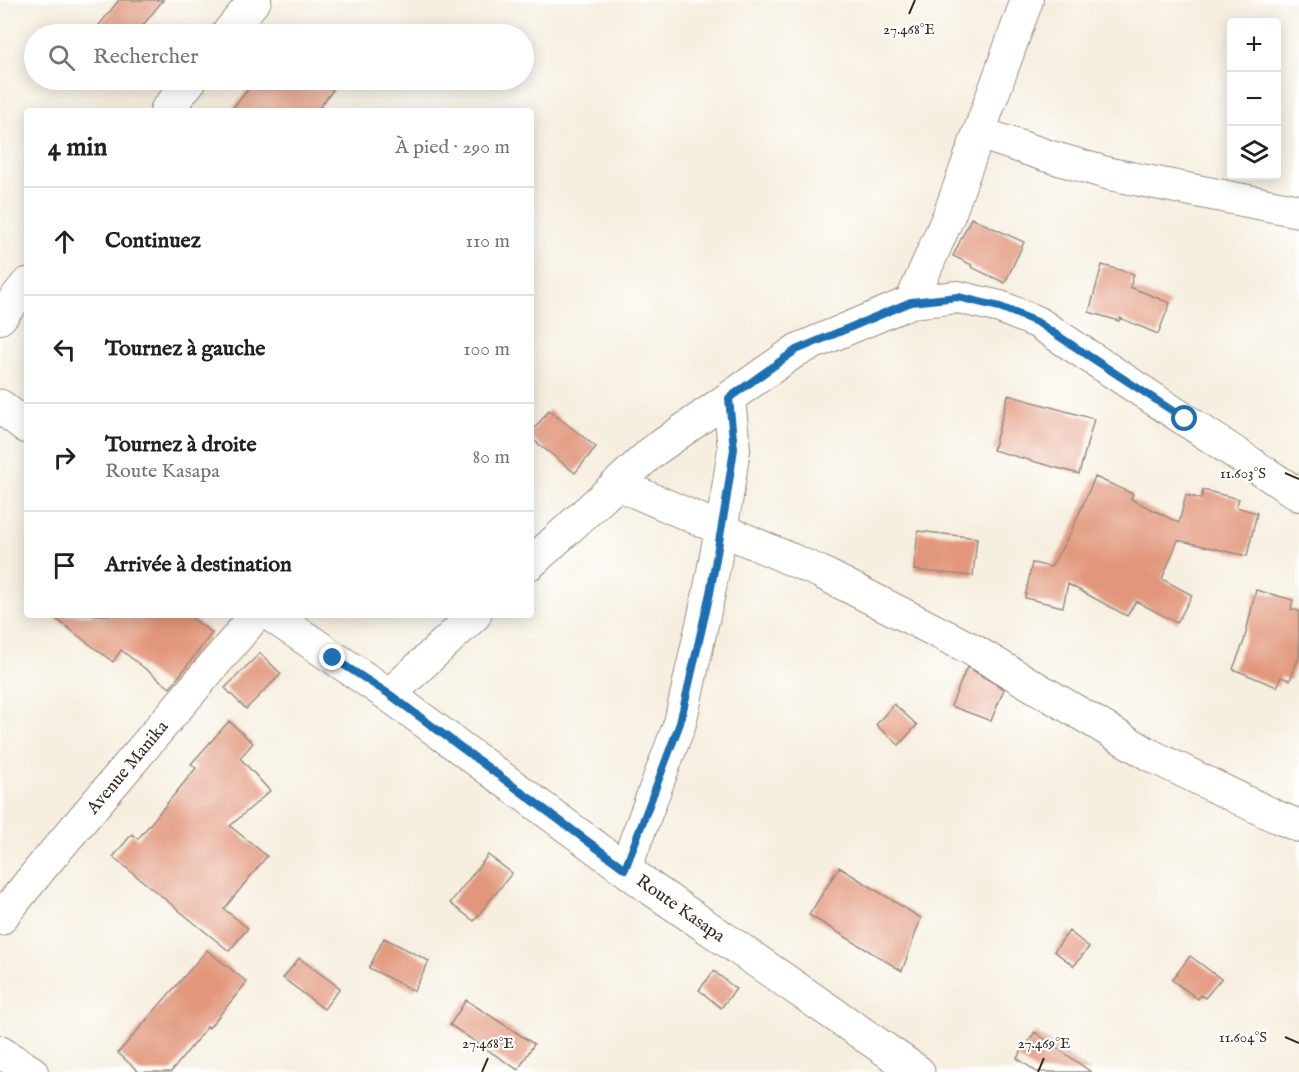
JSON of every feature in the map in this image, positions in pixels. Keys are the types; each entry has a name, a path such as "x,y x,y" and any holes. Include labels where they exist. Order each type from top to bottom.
{"main road":[{"path":"0,406 24,425"},
{"name":"Route Kasapa","path":"275,618 389,694 625,869 918,1072"}],"street":[{"path":"235,24 255,0"},
{"path":"911,302 949,215 1027,0"},
{"path":"168,108 183,90"},
{"path":"979,133 1110,174 1299,211"},
{"path":"0,318 24,288"},
{"path":"534,560 652,452 796,350 911,302 958,297 1000,307 1037,322 1299,495"},
{"path":"625,869 680,723 710,593 734,449 729,398"},
{"path":"617,484 820,572 971,649 1150,755 1299,826"},
{"name":"Avenue Manika","path":"0,919 253,618"},
{"path":"389,694 472,618"},
{"path":"0,1052 32,1072"}],"building":[{"path":"119,0 163,0 144,24 100,24"},
{"path":"248,90 333,90 319,108 233,108"},
{"path":"971,218 1024,242 1005,283 953,256"},
{"path":"1102,265 1134,274 1130,287 1170,303 1158,334 1120,318 1119,321 1089,312"},
{"path":"1008,395 1094,419 1079,474 993,450"},
{"path":"549,410 596,447 575,473 534,440 534,429"},
{"path":"1095,477 1133,494 1131,499 1179,523 1186,495 1201,499 1203,490 1239,499 1236,507 1257,513 1247,556 1178,540 1162,579 1192,595 1177,623 1136,601 1127,616 1068,584 1063,607 1025,598 1032,563 1051,567 1071,532"},
{"path":"918,531 977,538 973,576 914,570"},
{"path":"1256,590 1293,600 1291,609 1299,611 1299,657 1290,680 1281,677 1277,687 1233,669 1244,641"},
{"path":"55,618 192,618 212,633 170,688 121,650 113,662"},
{"path":"260,653 281,674 246,709 225,688"},
{"path":"967,667 1004,689 991,721 951,706"},
{"path":"894,704 917,725 899,745 876,725"},
{"path":"229,721 253,743 240,758 270,791 230,826 267,856 224,909 248,928 229,951 113,857 132,834 138,839 196,768 191,764"},
{"path":"488,855 512,873 474,921 450,903"},
{"path":"839,867 921,918 902,971 809,915"},
{"path":"1069,931 1089,947 1074,966 1054,951"},
{"path":"384,938 429,961 414,991 369,968"},
{"path":"207,950 247,982 171,1072 139,1072 118,1053"},
{"path":"1190,956 1221,979 1205,998 1200,995 1198,999 1172,980"},
{"path":"299,958 340,988 324,1009 283,978"},
{"path":"714,971 736,989 721,1008 699,990"},
{"path":"466,1000 534,1044 518,1070 450,1025"},
{"path":"1035,1032 1091,1072 1037,1072 1017,1058"}],"route":[{"path":"333,658 389,694 625,869 680,723 710,593 734,449 729,398 796,350 911,302 958,297 1000,307 1037,322 1185,419"}]}
